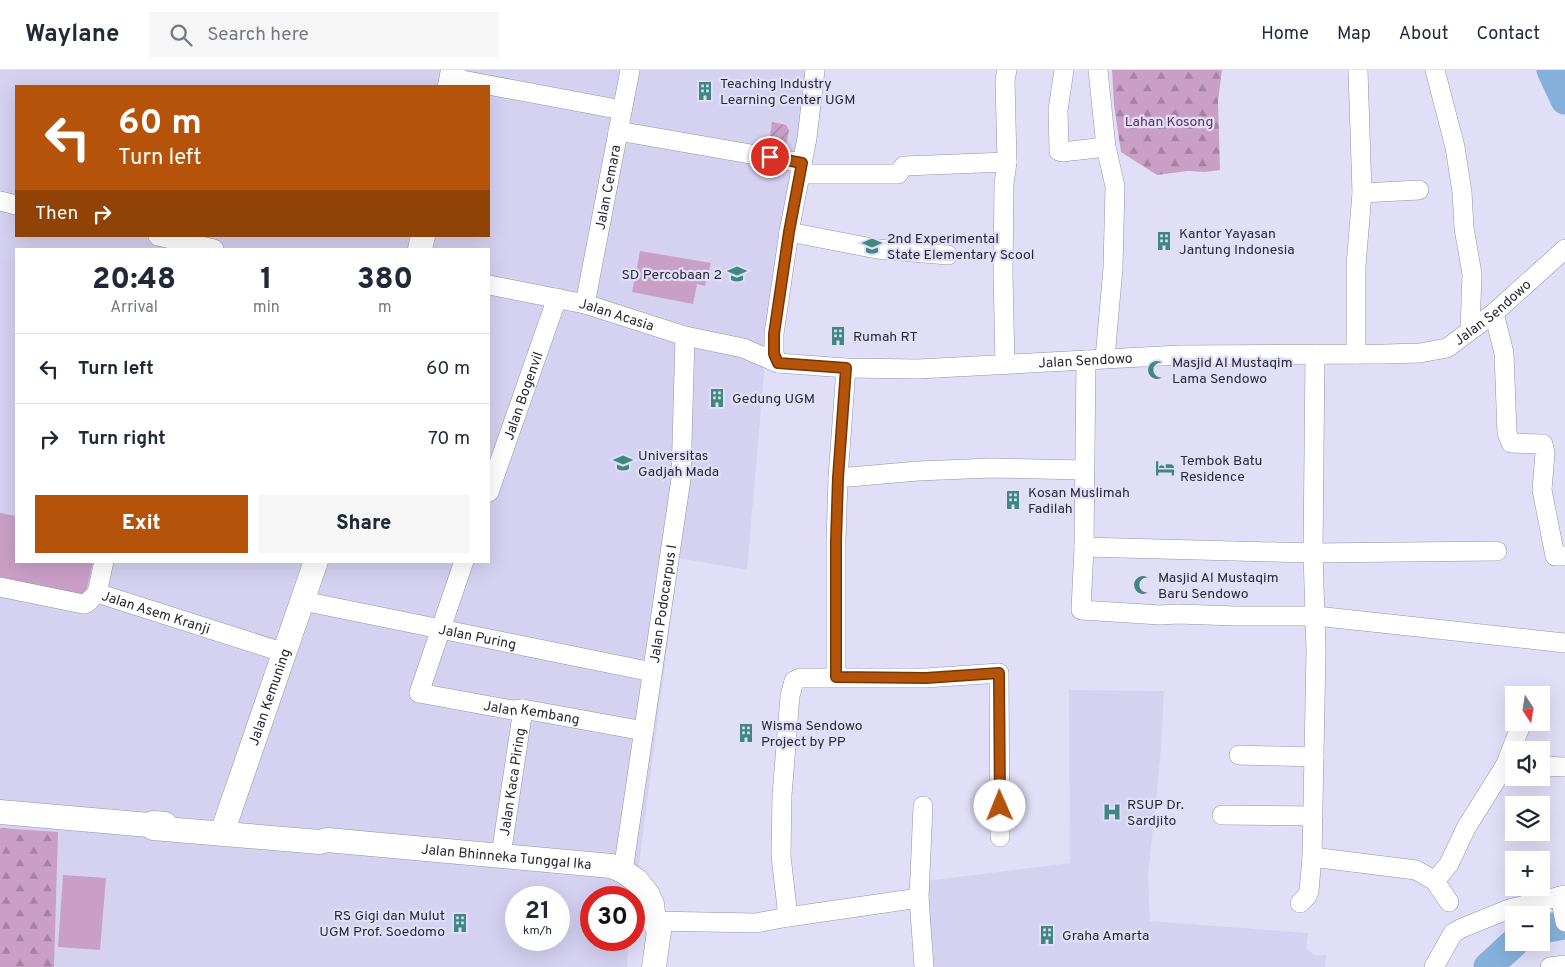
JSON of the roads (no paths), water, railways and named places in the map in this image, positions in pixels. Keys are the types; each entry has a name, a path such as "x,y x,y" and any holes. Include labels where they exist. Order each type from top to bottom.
{"street":[{"name":"Jalan Cemara","path":"585,304 630,70"},
{"path":"778,363 774,354 774,334 815,70"},
{"path":"1005,364 1003,242 1004,184 1007,162 1005,80 1008,70"},
{"path":"1064,70 1058,110 1059,151 1106,147"},
{"path":"1098,70 1106,147 1115,186 1113,268 1105,358"},
{"path":"1356,354 1356,266 1362,193 1358,70"},
{"path":"1435,70 1455,147 1462,192 1464,228 1472,274 1470,330"},
{"path":"451,78 488,85"},
{"path":"490,85 622,110"},
{"path":"618,131 801,169 898,174 904,166 1007,162"},
{"path":"1362,193 1419,190"},
{"path":"0,201 15,204"},
{"path":"789,232 877,250 948,255"},
{"path":"162,237 210,248"},
{"name":"Jalan Sendowo","path":"743,348 778,363 846,368 918,368 1180,355 1420,353 1447,348 1494,313 1565,249"},
{"name":"Jalan Acasia","path":"490,285 585,304 685,336 743,348"},
{"name":"Jalan Bogenvil","path":"490,489 557,298"},
{"path":"1494,313 1504,353 1507,434 1511,443 1543,444 1545,453 1542,490 1554,556 1565,556"},
{"path":"743,348 760,345 774,334"},
{"name":"Jalan Podocarpus I","path":"623,871 681,479 685,336"},
{"path":"1300,903 1309,891 1312,857 1316,616 1313,553 1315,354"},
{"path":"1086,360 1084,547 1081,610 1160,615 1316,616 1565,643"},
{"path":"836,677 838,478 846,368"},
{"path":"838,478 918,471 982,469 1084,470"},
{"path":"1084,547 1313,553 1497,551"},
{"path":"97,593 104,563"},
{"name":"Jalan Kemuning","path":"223,831 315,563"},
{"path":"440,630 463,563"},
{"name":"Jalan Asem Kranji","path":"0,587 83,604 87,603 97,593 284,653"},
{"name":"Jalan Puring","path":"302,601 652,672"},
{"name":"Jalan Kembang","path":"440,630 419,694 512,710 523,709 644,731"},
{"path":"788,917 781,848 782,796 792,688 794,681 800,678 926,678 999,673 1000,837"},
{"name":"Jalan Kaca Piring","path":"501,855 523,709"},
{"path":"1239,755 1314,757"},
{"path":"1550,766 1565,767"},
{"path":"1436,882 1449,864 1466,828 1505,771"},
{"path":"923,806 919,898 924,967"},
{"name":"Jalan Bhinneka Tunggal Ika","path":"0,812 149,825 153,823 223,831 320,836 327,840 605,864 623,871 637,882 648,895 654,909 654,921 659,931 654,967"},
{"path":"1222,815 1313,816"},
{"path":"1312,857 1416,870 1436,882 1449,902"},
{"path":"644,967 649,930 654,921 756,923 919,898"},
{"path":"1434,967 1453,934 1462,928 1509,909 1563,905"},
{"path":"1550,967 1565,965"}],"waterway":[{"path":"1551,70 1565,100"},
{"path":"1550,928 1565,925"},
{"path":"1488,967 1505,951"}],"place":[{"name":"Teaching Industry Learning Center UGM","path":"705,91"},
{"name":"Kantor Yayasan Jantung Indonesia","path":"1164,241"},
{"name":"2nd Experimental State Elementary Scool","path":"872,246"},
{"name":"SD Percobaan 2","path":"737,274"},
{"name":"Rumah RT","path":"838,336"},
{"name":"Masjid Al Mustaqim Lama Sendowo","path":"1157,370"},
{"name":"Gedung UGM","path":"717,398"},
{"name":"Universitas Gadjah Mada","path":"623,463"},
{"name":"Tembok Batu Residence","path":"1165,468"},
{"name":"Kosan Muslimah Fadilah","path":"1013,500"},
{"name":"Masjid Al Mustaqim Baru Sendowo","path":"1143,585"},
{"name":"Wisma Sendowo Project by PP","path":"746,733"},
{"name":"RSUP Dr. Sardjito","path":"1112,812"},
{"name":"RS Gigi dan Mulut UGM Prof. Soedomo","path":"460,923"},
{"name":"Graha Amarta","path":"1047,935"}],"park label":[{"name":"Lahan Kosong","path":"1169,121"}]}
